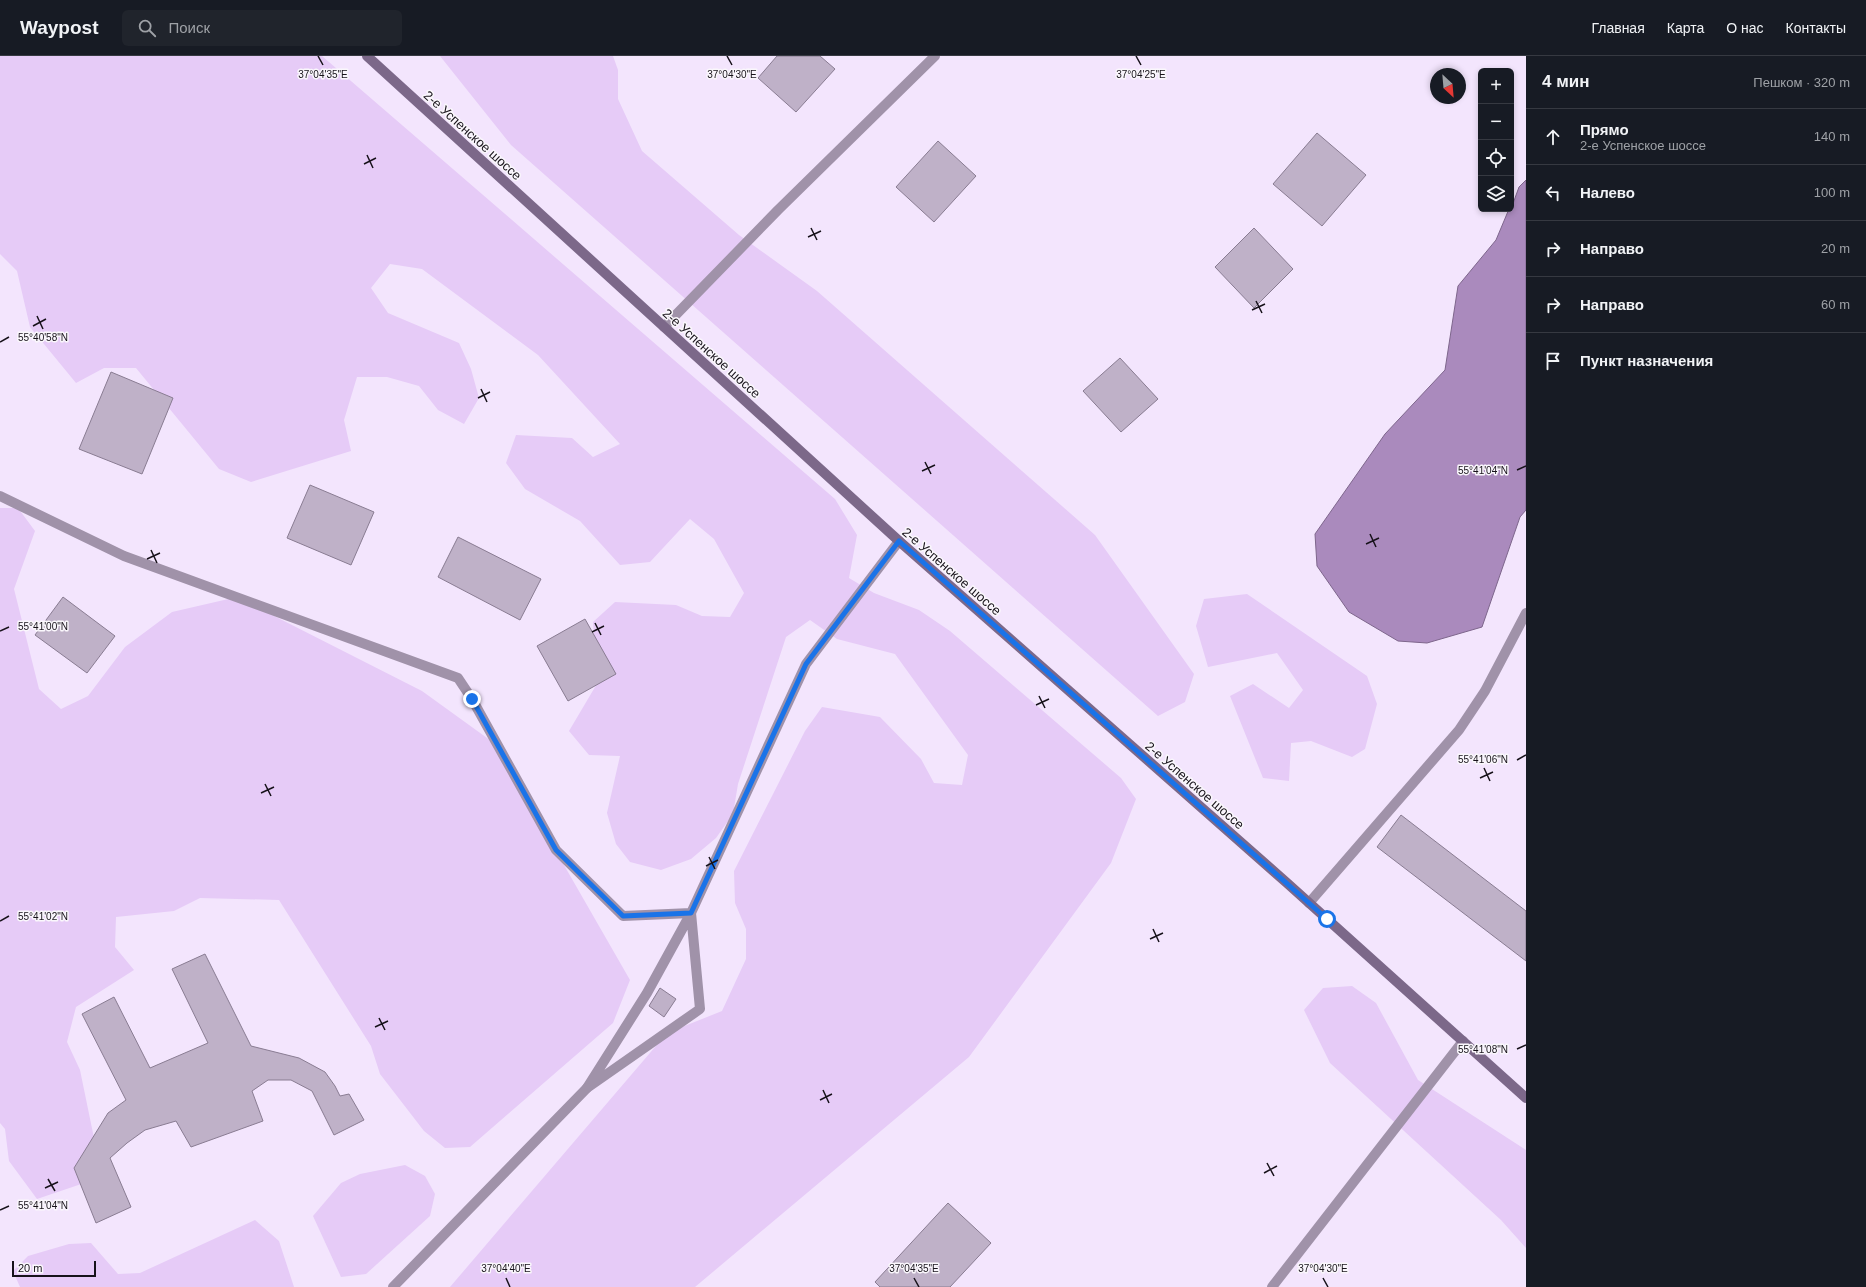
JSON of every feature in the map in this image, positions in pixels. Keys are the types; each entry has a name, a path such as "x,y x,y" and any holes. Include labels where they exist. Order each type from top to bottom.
{"main road":[{"name":"2-е Успенское шоссе","path":"367,56 899,541 1309,903 1526,1098"}],"street":[{"path":"664,327 778,210 935,56"},
{"path":"0,496 124,556 458,678 472,699 556,850 623,916 691,913"},
{"path":"587,1088 647,993 691,913 806,664 899,541"},
{"path":"1309,903 1459,730 1485,691 1526,613"},
{"path":"393,1287 587,1088 700,1010 691,913"},
{"path":"1272,1287 1463,1041"}],"shaded area":[{"path":"0,56 322,56 835,499 857,535 849,578 874,593 919,610 950,631 1121,778 1136,799 1111,863 969,1057 695,1287 450,1287 667,1033 722,1011 746,959 746,929 735,903 734,871 805,731 822,707 880,717 921,759 934,783 962,785 968,755 895,654 837,639 810,620 786,637 738,784 733,814 716,838 691,859 661,870 630,862 616,844 607,813 620,756 589,755 569,731 598,682 593,622 615,602 676,605 702,616 730,617 744,593 714,539 690,519 650,562 620,565 580,521 525,489 506,463 516,435 572,438 593,457 620,444 538,355 422,269 390,264 371,288 388,313 459,343 471,369 479,398 464,424 438,410 419,386 387,377 357,377 344,420 351,451 251,482 219,469 136,368 104,368 76,383 30,327 17,271 0,254"},
{"path":"440,56 613,56 618,70 618,99 642,151 739,235 817,291 1095,535 1194,674 1185,702 1158,716 511,145"},
{"path":"1526,180 1526,510 1520,517 1482,627 1427,643 1398,641 1349,612 1317,566 1315,534 1385,434 1445,370 1458,286 1496,240 1508,212 1514,212 1514,201 1519,187"},
{"path":"0,508 18,508 35,531 14,589 39,689 61,709 88,696 125,647 172,612 237,597 422,691 494,743 630,980 613,1023 470,1147 445,1148 424,1131 380,1074 371,1046 279,900 200,898 174,911 116,917 115,947 134,970 76,1007 67,1042 80,1070 102,1177 37,1199 9,1161 5,1129 0,1123"},
{"path":"1247,594 1367,676 1377,704 1365,749 1352,757 1311,741 1291,743 1289,781 1263,778 1230,696 1253,684 1289,708 1303,690 1277,653 1208,667 1196,626 1204,599"},
{"path":"1352,986 1376,1003 1418,1080 1526,1150 1526,1248 1501,1220 1330,1063 1304,1010 1323,988"},
{"path":"405,1165 425,1176 435,1194 430,1216 366,1274 341,1277 313,1216 341,1183 360,1174"},
{"path":"255,1220 279,1241 294,1287 20,1287 13,1271 28,1256 69,1244 91,1243 118,1274 140,1273"}],"building":[{"path":"777,56 820,56 835,69 796,112 758,78"},
{"path":"1317,133 1366,175 1322,226 1273,184"},
{"path":"938,141 976,176 934,222 896,187"},
{"path":"1254,228 1293,269 1254,308 1215,267"},
{"path":"1120,358 1158,399 1121,432 1083,391"},
{"path":"111,372 173,398 142,474 79,449"},
{"path":"310,485 374,512 351,565 287,538"},
{"path":"458,537 541,579 520,620 438,577"},
{"path":"63,597 115,636 87,673 35,635"},
{"path":"585,619 616,674 568,701 537,646"},
{"path":"1401,815 1526,911 1526,961 1377,847"},
{"path":"205,954 251,1046 299,1058 325,1072 340,1096 349,1094 364,1120 334,1135 312,1091 291,1080 268,1080 252,1091 263,1121 191,1147 176,1121 145,1130 127,1143 110,1158 131,1207 96,1223 74,1168 108,1113 126,1100 82,1014 114,997 150,1068 208,1043 172,969"},
{"path":"660,988 676,999 664,1017 649,1006"},
{"path":"948,1203 991,1243 950,1287 880,1287 875,1282"}],"route":[{"path":"472,699 556,850 623,916 691,913 806,664 899,541 1327,919"}]}
